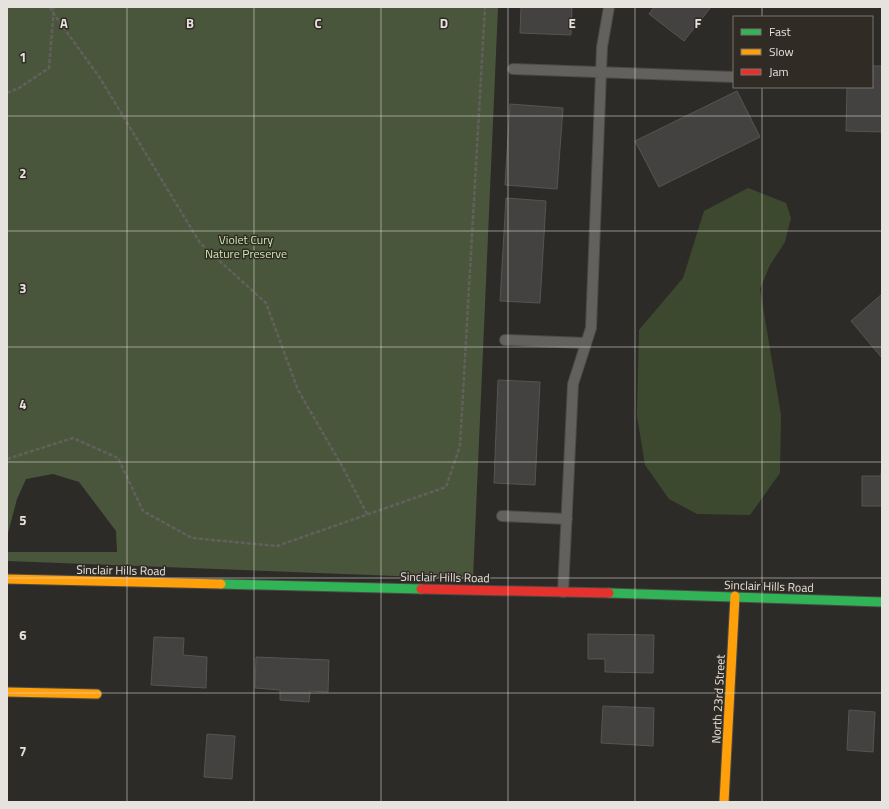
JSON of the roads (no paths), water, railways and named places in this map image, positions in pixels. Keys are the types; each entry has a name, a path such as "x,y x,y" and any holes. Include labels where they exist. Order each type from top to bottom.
{"street":[{"name":"Sinclair Hills Road","path":"7,579 736,596 882,602"},
{"name":"North 23rd Street","path":"724,802 736,596"},
{"path":"7,692 97,694"}],"lane":[{"path":"564,592 573,384 591,328 602,47 609,7"},
{"path":"513,69 733,77"},
{"path":"505,340 586,343"},
{"path":"502,516 567,519"}],"park label":[{"name":"Violet Cury Nature Preserve","path":"246,246"}]}
